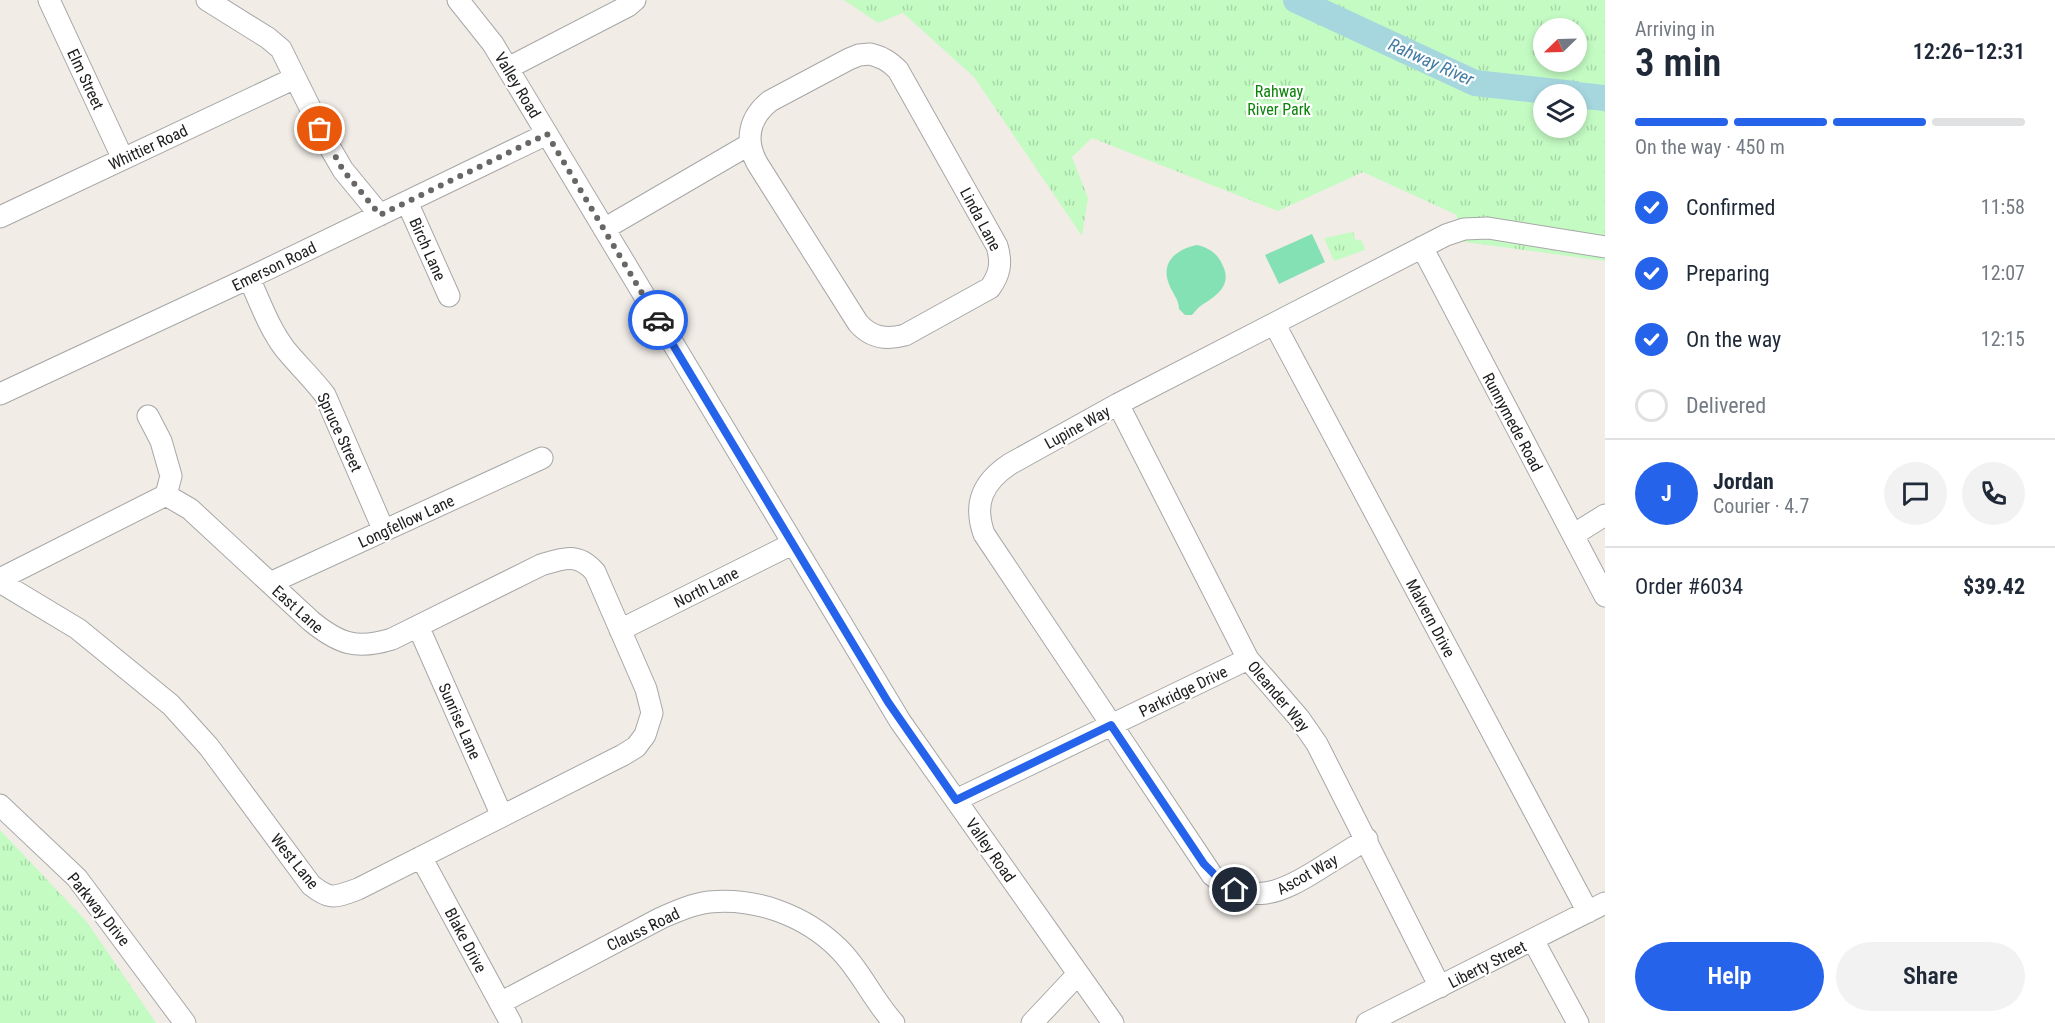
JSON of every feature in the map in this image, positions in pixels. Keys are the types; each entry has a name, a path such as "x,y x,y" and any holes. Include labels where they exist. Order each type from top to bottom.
{"street":[{"name":"Elm Street","path":"49,0 123,159"},
{"path":"207,0 268,38 281,49 343,170 380,215"},
{"name":"Valley Road","path":"458,0 494,44 900,721 1113,1023"},
{"path":"508,68 628,6 635,0"},
{"name":"Linda Lane","path":"859,55 881,56 898,70 997,246 1001,257 997,279 983,293 906,335 894,339 870,334 863,329 851,313 757,163 750,144 749,133 753,120 760,109 770,101 859,55"},
{"name":"Whittier Road","path":"0,217 295,78"},
{"name":"Emerson Road","path":"0,394 249,278 547,134"},
{"path":"604,229 750,144"},
{"name":"Birch Lane","path":"407,202 449,296"},
{"name":"Lupine Way","path":"1111,725 990,544 979,513 983,491 996,473 1118,404 1275,325 1422,247 1464,229 1488,228 1605,247"},
{"name":"Runnymede Road","path":"1422,247 1605,596"},
{"name":"Spruce Street","path":"249,278 272,328 285,349 325,395 384,531"},
{"name":"Malvern Drive","path":"1275,325 1596,908"},
{"name":"Oleander Way","path":"1118,404 1248,659 1299,718 1317,744 1440,987"},
{"path":"0,581 166,495 171,476 161,441 148,416"},
{"name":"Longfellow Lane","path":"270,584 542,458"},
{"name":"East Lane","path":"166,495 190,509 328,635 350,643 372,646 392,639 541,565 563,558 575,558 588,564 595,572 620,630"},
{"path":"1573,535 1605,515"},
{"name":"North Lane","path":"620,630 792,544"},
{"name":"West Lane","path":"0,581 78,629 171,705 209,747 311,885 324,896 336,897 358,889 636,747 645,735 651,713 646,689 620,630"},
{"name":"Sunrise Lane","path":"418,626 502,816"},
{"name":"Parkridge Drive","path":"956,800 1248,659"},
{"name":"Ascot Way","path":"1111,725 1204,864 1223,883 1235,890 1248,894 1274,893 1300,880 1367,839"},
{"name":"Parkway Drive","path":"0,805 77,878 185,1023"},
{"name":"Blake Drive","path":"421,857 511,1023"},
{"name":"Clauss Road","path":"500,1003 661,918 682,909 707,903 731,901 776,910 798,919 820,934 839,949 894,1023"},
{"name":"Liberty Street","path":"1367,1023 1596,908"},
{"path":"1533,940 1578,1023"},
{"path":"1032,1023 1078,974"}],"green space":[{"name":"Rahway River Park","path":"844,0 1605,0 1605,261 1457,241 1457,215 1363,172 1278,211 1092,138 1072,157 1088,198 1082,236 974,77 903,13 878,23"},
{"path":"1353,232 1356,241 1361,239 1365,250 1334,261 1324,238"},
{"path":"1312,234 1325,262 1279,284 1265,255"},
{"path":"1197,245 1209,249 1218,257 1226,278 1218,293 1192,315 1185,315 1179,309 1170,287 1167,269 1177,253"},
{"path":"0,830 87,922 156,1023 0,1023"}],"waterway":[{"name":"Rahway River","path":"1296,0 1475,83 1533,89"},
{"name":"Rahway River","path":"1587,96 1605,98"}],"way so far":[{"path":"320,129 343,170 380,215 547,134 658,320"}],"route":[{"path":"658,320 888,702 956,800 1111,725 1204,864 1212,874 1235,890"}]}
